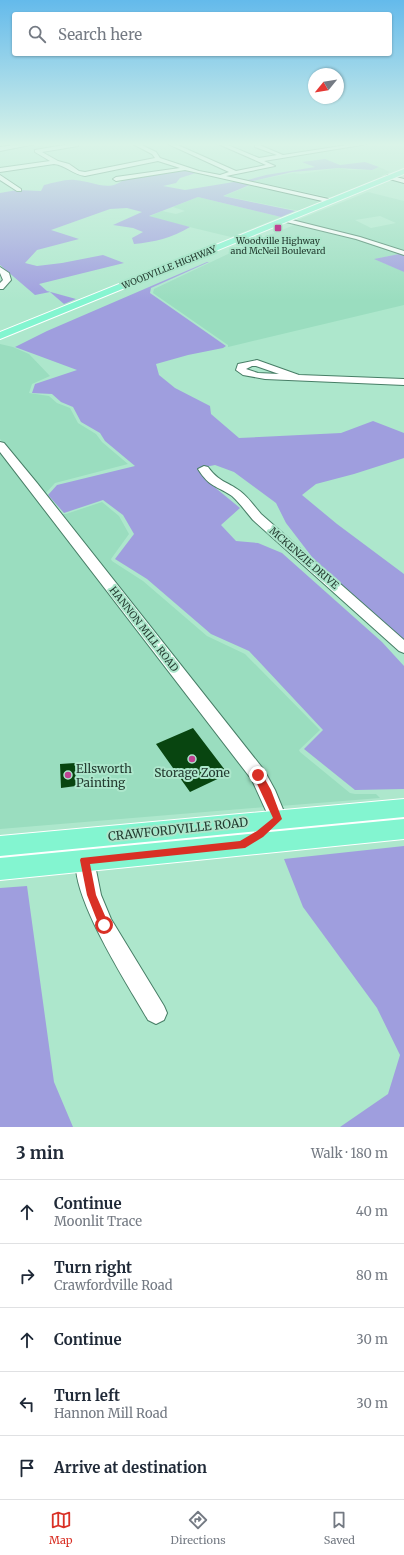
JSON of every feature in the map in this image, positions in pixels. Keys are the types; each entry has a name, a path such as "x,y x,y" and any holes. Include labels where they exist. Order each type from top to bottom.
{"main road":[{"name":"WOODVILLE HIGHWAY","path":"2,334 342,196"},
{"name":"CRAWFORDVILLE ROAD","path":"2,847 278,819 404,808"},
{"path":"242,845 260,834 278,819 298,833 313,838"},
{"name":"CRAWFORDVILLE ROAD","path":"0,868 404,829"}],"street":[{"path":"310,196 331,200"},
{"path":"284,220 358,238 392,250 404,252"},
{"path":"0,269 6,275 7,280 0,287"},
{"path":"297,377 257,363 241,366 242,370 246,373 297,377 404,382"},
{"name":"HANNON MILL ROAD","path":"0,444 258,775 278,819"},
{"name":"MCKENZIE DRIVE","path":"204,469 209,478 219,486 236,494 257,517 292,546 404,648"},
{"path":"85,860 91,895 104,925 156,1014"}],"shaded area":[{"path":"0,196 224,196 295,211 281,217 198,197 149,216 190,227 170,237 156,241 134,244 132,238 143,232 133,228 113,225 142,212 127,208 110,209 51,230 79,239 37,250 25,263 37,266 103,255 124,263 39,284 47,291 76,299 64,304 50,292 35,295 0,265"},
{"path":"224,196 307,196 322,199 323,202 300,211"},
{"path":"322,196 339,196 333,198"},
{"path":"359,196 382,196 404,201 404,253 376,259 404,272 404,305 228,347 228,345 153,293 154,289 264,237 297,224 385,246 295,221","holes":["380,216 396,223 371,228 355,220"]},
{"path":"198,197 281,217 231,237 148,217 162,211 176,214 185,211 173,207"},
{"path":"404,253 404,272 374,259"},
{"path":"209,262 151,288 150,293 226,346 156,364 159,375 175,388 210,406 211,414 239,438 341,433 373,421 404,433 404,458 316,484 302,495 337,524 404,574 404,642 312,557 286,523 276,503 234,472 215,465 200,468 212,485 240,508 221,525 236,541 258,543 282,553 382,642 404,666 404,789 355,790 304,749 323,730 249,651 211,634 147,579 115,559 134,534 123,515 103,500 64,513 48,495 57,485 135,466 105,441 100,433 81,422 73,407 61,402 52,394 32,393 35,384 77,370 15,347 47,331"},
{"path":"0,344 13,347 29,354 50,376 32,384 29,393 49,396 57,403 70,408 78,423 96,434 102,442 128,464 55,483 45,494 0,439"},
{"path":"0,451 251,777 265,807 0,829"},
{"path":"102,502 119,516 129,534 111,559 112,561 143,581 207,636 245,654 320,730 299,750 300,752 350,793 376,794 380,798 280,806 82,540 61,514 66,514"},
{"path":"404,846 404,1127 340,1127 388,1094 400,1055 377,1008 303,907 284,859"},
{"path":"27,886 54,1082 73,1127 0,1127 0,888"}],"building":[{"name":"Storage Zone","path":"193,728 228,774 190,792 156,744"},
{"name":"Ellsworth Painting","path":"75,763 76,786 61,788 60,764"}],"place":[{"name":"Woodville Highway and McNeil Boulevard","path":"278,228"},
{"name":"Storage Zone","path":"192,759"},
{"name":"Ellsworth Painting","path":"68,775"}],"route":[{"path":"104,925 91,895 85,860 242,845 260,834 278,819 258,775"}]}
